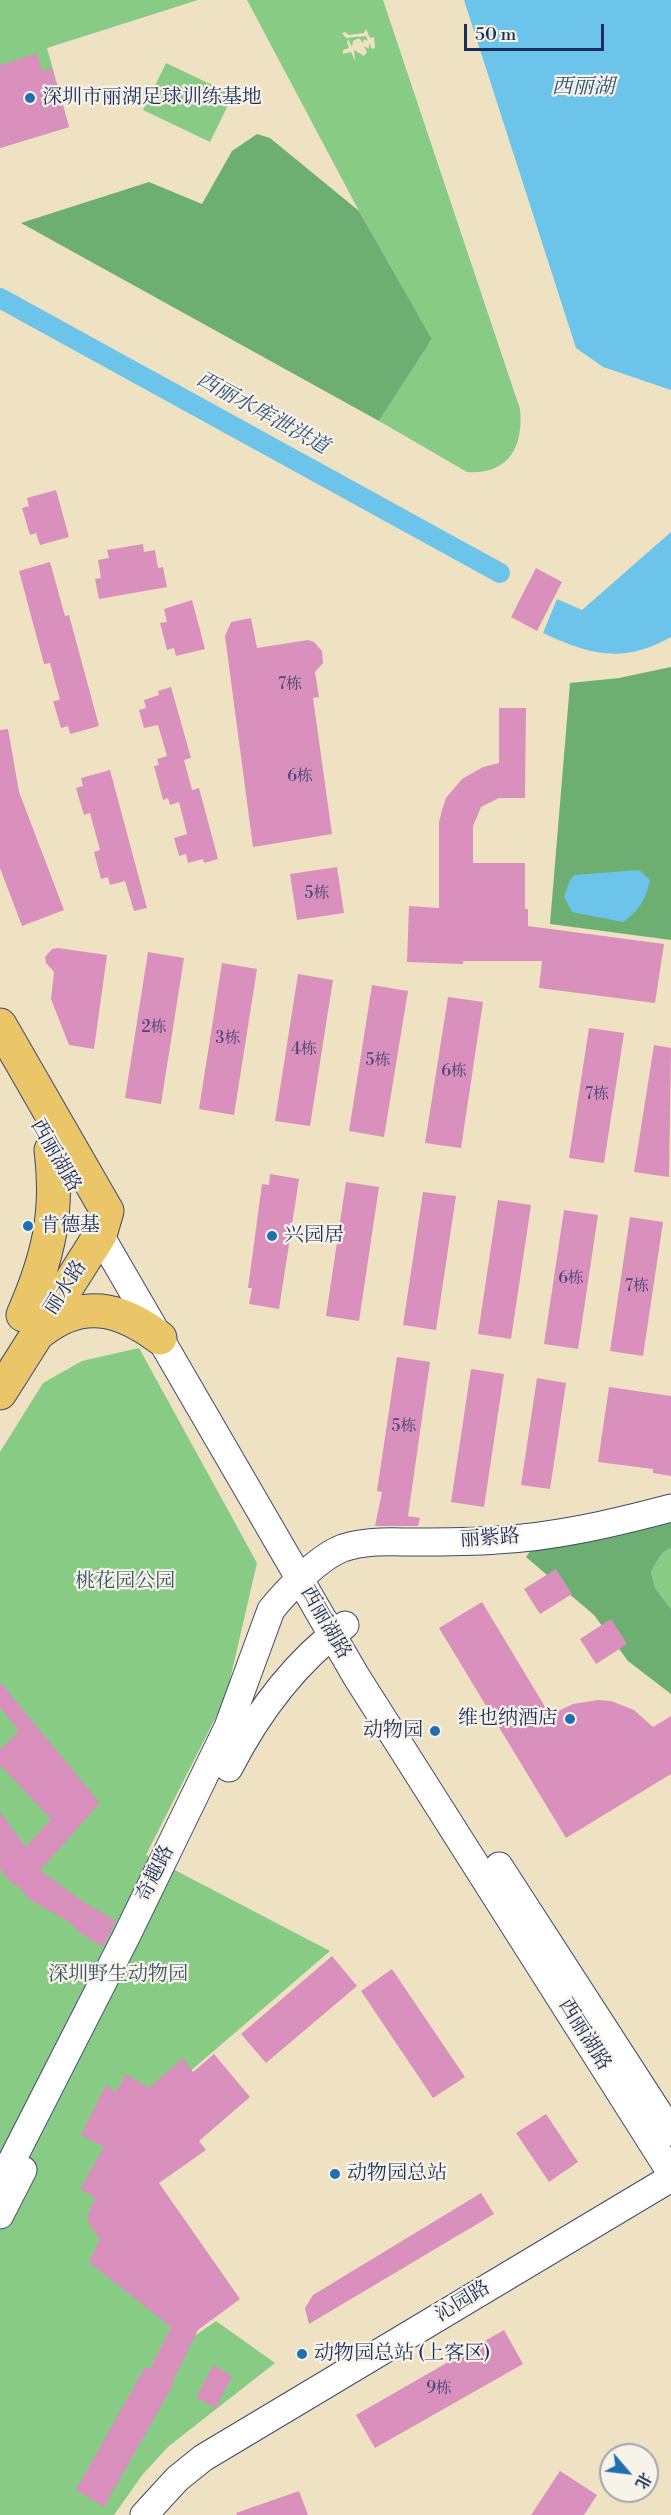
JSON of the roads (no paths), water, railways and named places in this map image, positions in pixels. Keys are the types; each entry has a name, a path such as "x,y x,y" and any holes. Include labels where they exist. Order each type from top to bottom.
{"main road":[{"name":"西丽湖路","path":"0,1025 99,1220"},
{"name":"西丽湖路","path":"0,1061 51,1150 99,1220"},
{"path":"51,1150 56,1182 51,1236 36,1287 30,1325 74,1312 93,1311 119,1314 138,1322 160,1338"},
{"name":"丽水路","path":"0,1393 30,1325 99,1220"},
{"name":"丽水路","path":"0,1351 30,1325"}],"street":[{"name":"西丽湖路","path":"99,1220 160,1338 306,1574"},
{"name":"西丽湖路","path":"99,1220 339,1630 671,2173"},
{"name":"丽紫路","path":"306,1574 340,1549 363,1542 498,1540 561,1533 622,1521 671,1508"},
{"name":"奇趣路","path":"0,2215 237,1732 271,1610 284,1594 306,1574"},
{"name":"西丽湖路","path":"339,1630 370,1668 671,2132"},
{"name":"奇趣路","path":"0,2184 127,1935 237,1732 284,1680 339,1630"},
{"name":"沁园路","path":"144,2515 177,2479 203,2458 671,2178"}],"water":[{"name":"西丽湖","path":"464,0 671,0 671,390 603,367 576,348"},
{"path":"671,532 671,637 637,651 607,653 576,647 543,633 557,599 582,610"},
{"path":"639,870 650,880 648,887 641,904 623,922 572,912 564,897 570,880 575,875"}],"waterway":[{"name":"西丽水库泄洪道","path":"0,298 500,573"}],"place":[{"name":"深圳市丽湖足球训练基地","path":"30,98"},
{"name":"肯德基","path":"28,1226"},
{"name":"兴园居","path":"272,1236"},
{"name":"维也纳酒店","path":"570,1719"},
{"name":"动物园","path":"435,1731"},
{"name":"动物园总站","path":"335,2174"},
{"name":"动物园总站 (上客区)","path":"302,2354"}],"park label":[{"name":"桃花园公园","path":"125,1582"},
{"name":"深圳野生动物园","path":"118,1975"}]}
